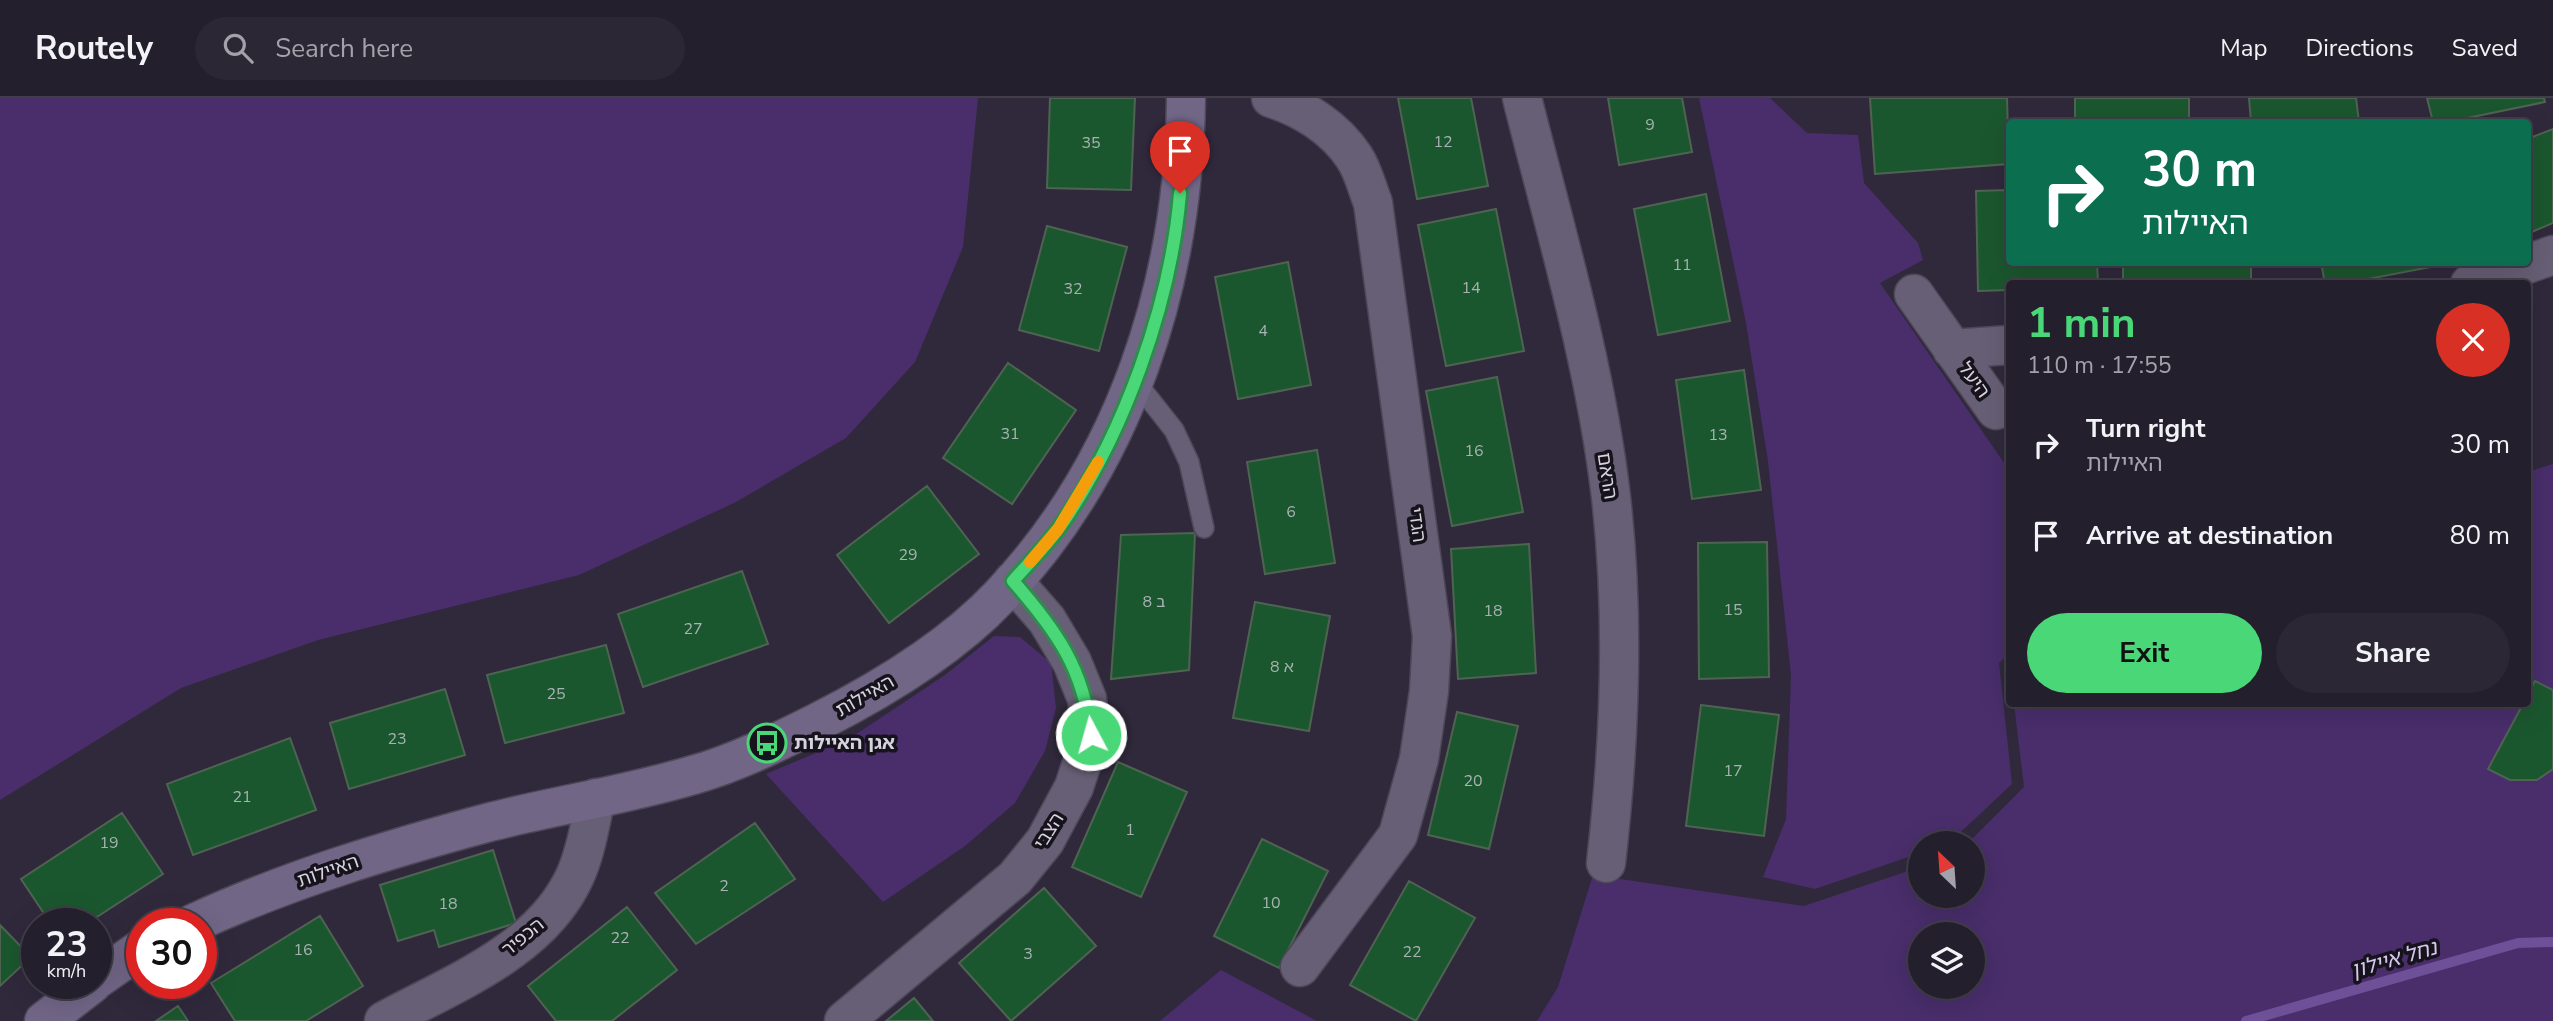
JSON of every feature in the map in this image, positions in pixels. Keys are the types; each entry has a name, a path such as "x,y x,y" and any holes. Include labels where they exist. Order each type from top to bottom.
{"street":[{"name":"האיילות","path":"217,912 351,862 490,822 694,775 772,745 867,697 930,655 998,598 1058,529 1098,463 1136,382 1157,312 1178,214 1186,98"},
{"name":"הגדי","path":"1271,98 1296,106 1324,125 1355,157 1373,203 1432,636 1429,691 1419,759 1398,835 1300,967"},
{"name":"הראם","path":"1522,98 1575,310 1611,496 1620,596 1620,685 1615,784 1606,863"},
{"path":"2531,263 2553,255"},
{"path":"2481,280 2522,266"},
{"name":"היעל","path":"1914,294 1996,410"},
{"name":"היעל","path":"1952,349 2006,345"},
{"name":"הצבי","path":"844,1021 1015,878 1045,841 1074,787 1091,735 1087,699 1072,662 1047,620 1013,581"},
{"name":"הכפיר","path":"384,1021 483,967 533,933 556,908 574,877 596,798"},
{"path":"44,1021 73,999"}],"lane":[{"path":"1136,382 1174,430 1189,462 1204,528"}],"shaded area":[{"path":"0,98 978,98 963,247 915,362 846,438 736,502 579,575 318,640 181,688 0,800"},
{"path":"1699,98 1770,98 1807,133 1858,135 1864,183 1918,243 1923,260 1880,283 2006,466 2006,657 1999,663 2012,784 1962,831 1908,831 1908,857 1815,889 1763,877 1786,819 1791,675 1768,461 1746,323"},
{"path":"2553,464 2553,1021 1537,1021 1558,987 1593,875 1804,906 1908,871 1908,908 1985,908 1985,831 1980,831 2024,787 2014,707 2531,707 2531,471"},
{"path":"994,636 1020,637 1051,663 1056,708 1045,751 1015,803 965,846 883,902 766,774 849,739 945,675"},
{"path":"1221,970 1317,1021 1160,1021"}],"building":[{"path":"1050,98 1135,98 1131,190 1047,188"},
{"path":"1398,98 1471,98 1488,186 1417,199"},
{"path":"1608,98 1682,98 1692,152 1619,165"},
{"path":"1870,98 2007,98 2006,164 1875,174"},
{"path":"2075,98 2189,98 2189,119 2075,119"},
{"path":"2249,98 2356,98 2359,119 2251,119"},
{"path":"2427,98 2544,98 2545,102 2463,119 2432,119"},
{"path":"2553,129 2553,223 2531,232 2531,137"},
{"path":"2006,190 2006,266 2097,266 2098,280 2006,280 2006,290 1978,291 1976,191"},
{"path":"1706,194 1730,321 1658,335 1634,209"},
{"path":"1496,209 1524,351 1446,366 1418,225"},
{"path":"1047,226 1127,247 1099,351 1019,330"},
{"path":"1288,262 1311,385 1238,399 1215,277"},
{"path":"2123,266 2251,266 2251,280 2123,280"},
{"path":"2322,266 2436,266 2363,280 2324,280"},
{"path":"1008,363 1076,410 1012,504 943,458"},
{"path":"1744,370 1761,490 1692,499 1676,380"},
{"path":"1497,377 1523,512 1452,526 1426,391"},
{"path":"1317,450 1335,563 1265,574 1247,462"},
{"path":"927,486 979,554 889,623 837,555"},
{"path":"1195,533 1189,670 1111,679 1121,535"},
{"path":"1767,542 1769,677 1699,679 1698,543"},
{"path":"1529,544 1536,673 1458,679 1451,549"},
{"path":"742,571 768,644 643,687 618,614"},
{"path":"1255,602 1330,616 1309,731 1233,718"},
{"path":"606,645 624,713 505,743 487,675"},
{"path":"2535,681 2553,690 2553,769 2537,780 2510,780 2488,769 2521,707 2531,707 2531,688"},
{"path":"445,689 465,755 349,789 330,723"},
{"path":"1701,705 1779,715 1764,836 1686,826"},
{"path":"1457,712 1518,726 1489,849 1428,835"},
{"path":"290,738 316,810 193,855 167,784"},
{"path":"1118,762 1187,792 1141,897 1072,867"},
{"path":"122,813 163,874 111,908 40,908 21,879"},
{"path":"755,823 795,879 696,944 655,893"},
{"path":"1262,839 1328,871 1279,968 1214,936"},
{"path":"493,850 516,923 439,947 434,930 398,941 380,885"},
{"path":"1409,881 1475,918 1416,1021 1350,985"},
{"path":"1044,888 1096,946 1011,1021 959,963"},
{"path":"627,907 677,970 612,1021 556,1021 528,986"},
{"path":"320,916 363,986 306,1021 235,1021 217,992 217,979"},
{"path":"0,925 21,947 21,966 0,986"},
{"path":"914,998 933,1021 886,1021"},
{"path":"178,1006 188,1021 156,1021"}],"waterway":[{"name":"נחל איילון","path":"2246,1021 2518,943 2553,942"}],"slow traffic":[{"path":"1030,562 1058,529 1098,462"}],"place":[{"name":"אגן האיילות","path":"767,743"}],"route":[{"path":"1091,735 1087,699 1072,662 1047,620 1013,581 1058,529 1098,463 1136,382 1157,312 1180,193"}]}
